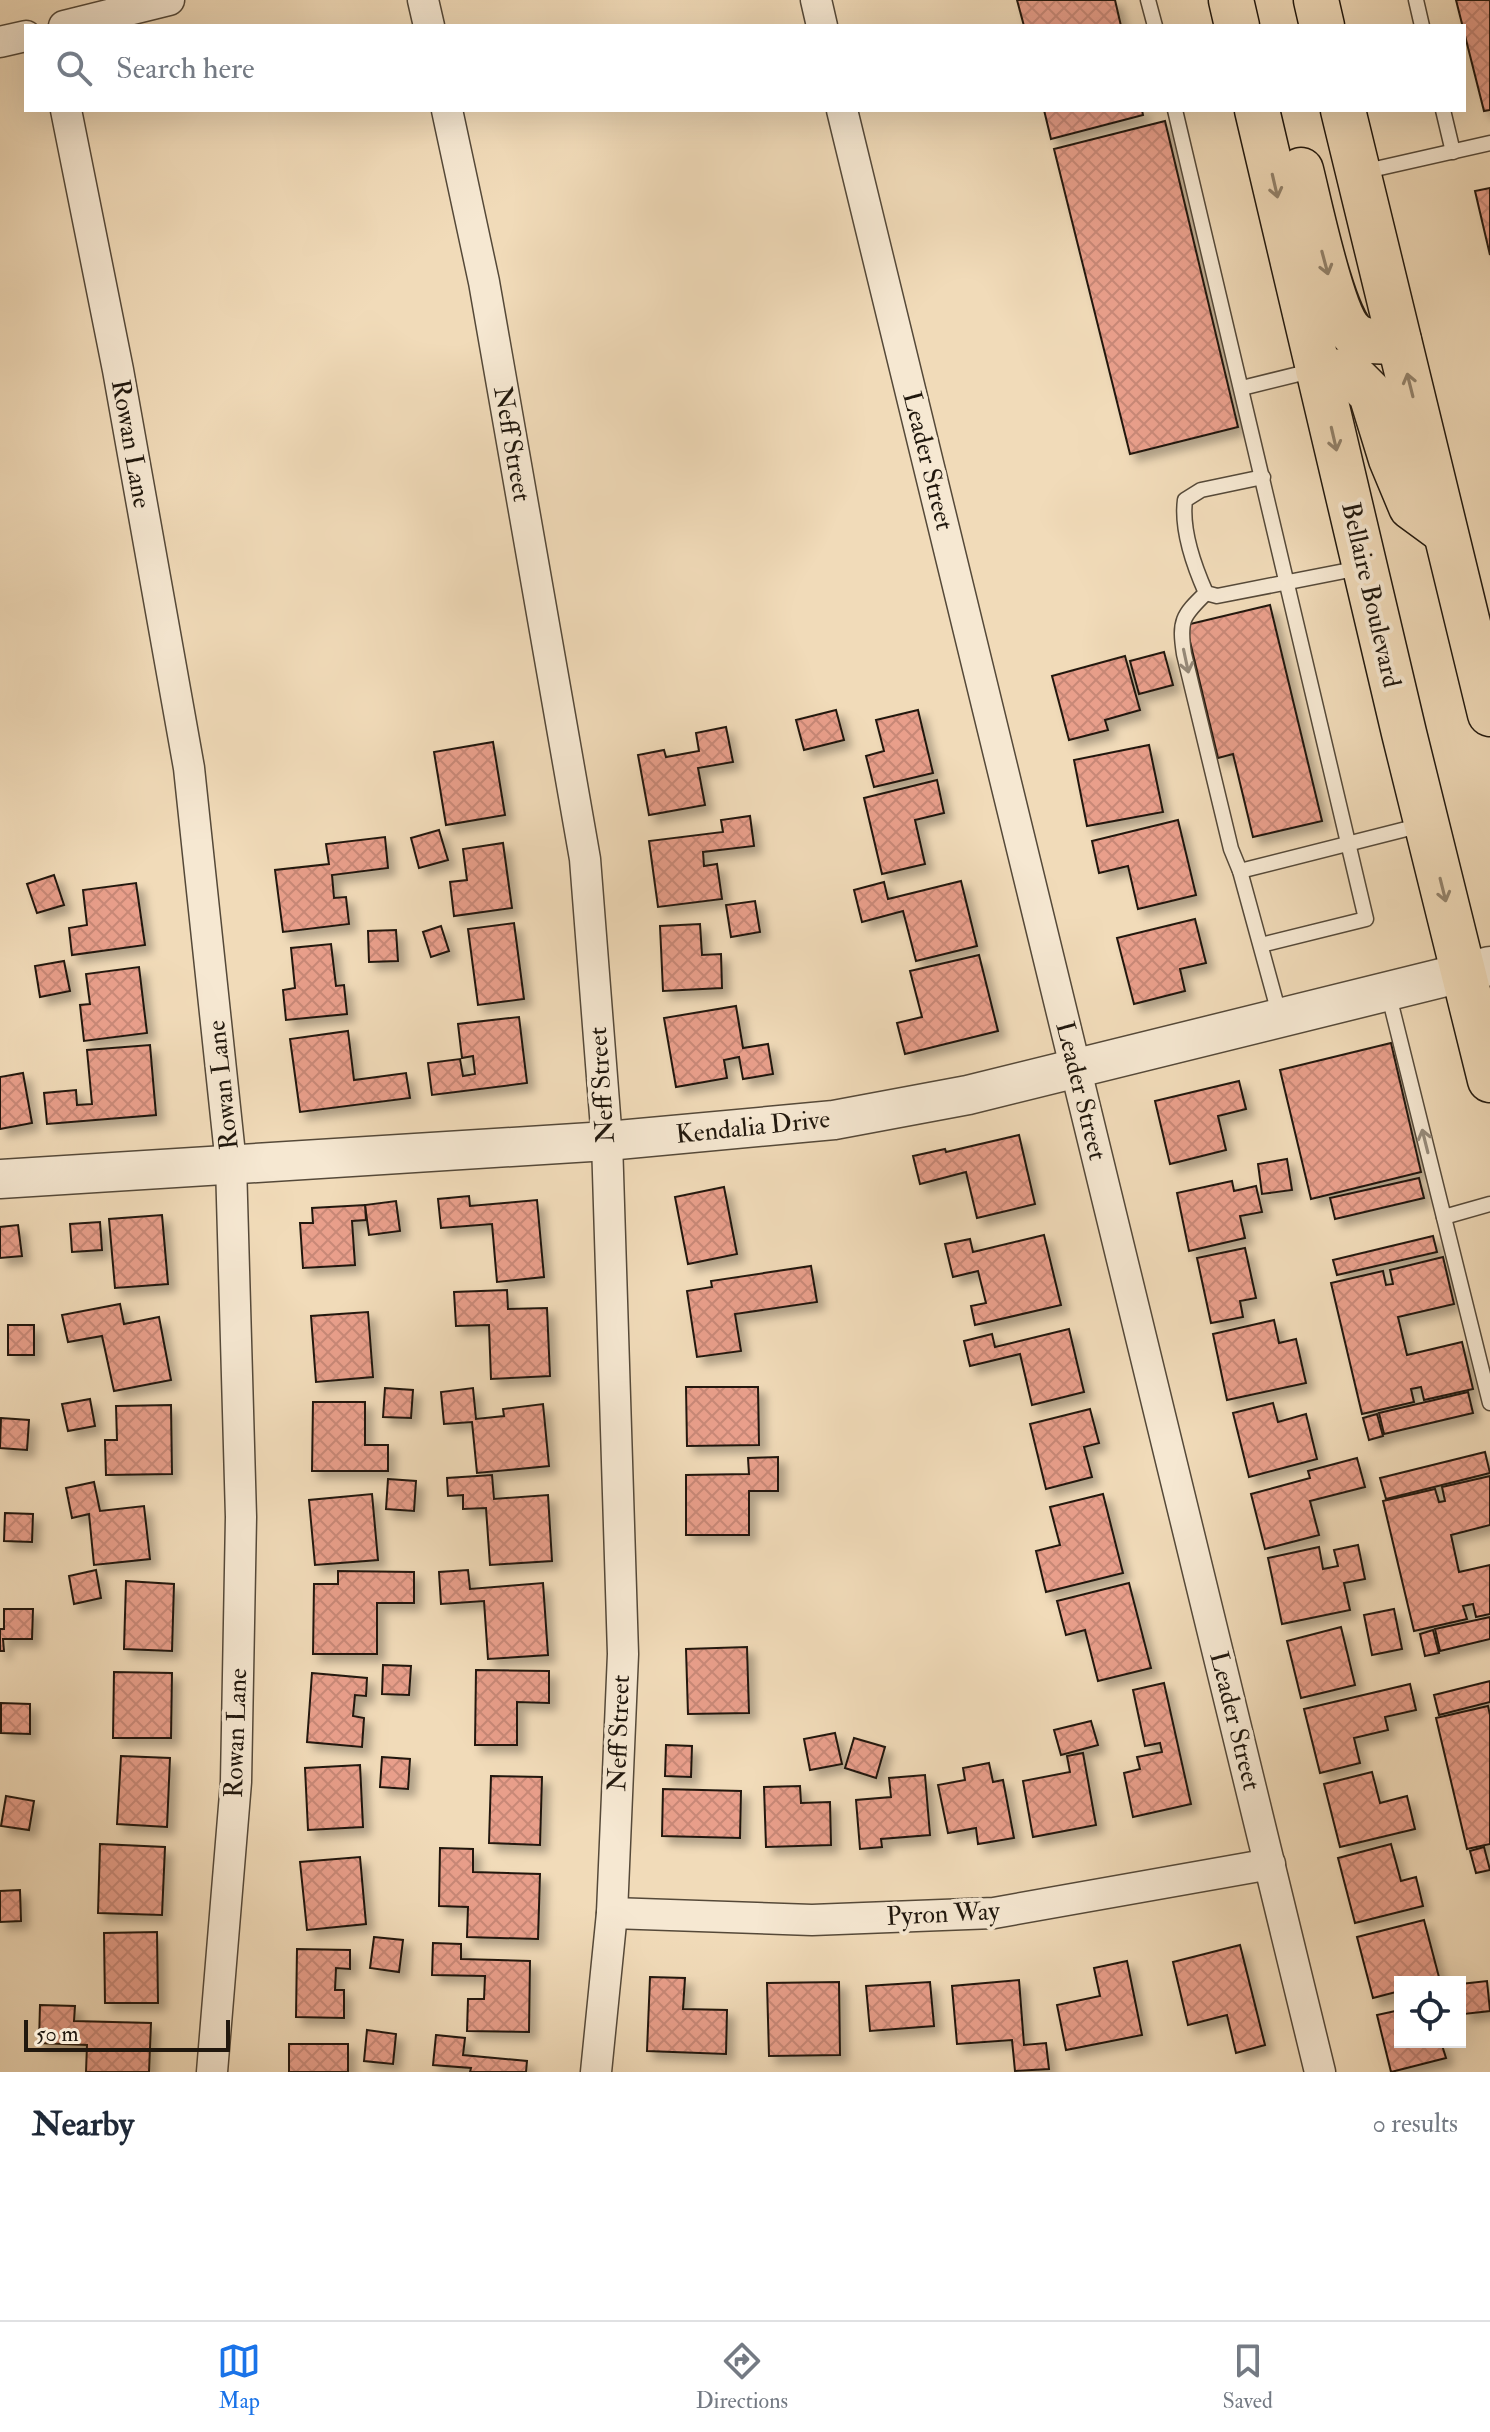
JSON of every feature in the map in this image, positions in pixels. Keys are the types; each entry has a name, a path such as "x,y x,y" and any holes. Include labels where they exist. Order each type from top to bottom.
{"main road":[{"path":"1231,0 1237,24"},
{"path":"1316,0 1322,24"},
{"name":"Bellaire Boulevard","path":"1257,112 1427,824 1477,969 1490,1080"},
{"path":"1275,112 1299,163 1343,317 1355,335 1373,342 1399,341"},
{"path":"1343,112 1490,714"},
{"path":"1318,370 1341,372 1357,380 1371,394 1391,459 1411,507 1446,533"}],"street":[{"path":"72,24 169,0"},
{"path":"423,0 429,24"},
{"path":"816,0 822,24"},
{"path":"0,42 24,36"},
{"name":"Rowan Lane","path":"66,112 118,370 189,768 231,1164 241,1517 236,1766 212,2072"},
{"name":"Neff Street","path":"447,112 484,282 585,859 607,1141 623,1654 612,1913 596,2072"},
{"name":"Leader Street","path":"842,112 1320,2072"},
{"name":"Kendalia Drive","path":"0,1179 607,1141 834,1120 968,1095 1477,969"},
{"name":"Pyron Way","path":"612,1913 812,1920 994,1913 1270,1864"}],"lane":[{"path":"1148,0 1154,24"},
{"path":"1416,0 1422,24"},
{"path":"1175,112 1366,919 1261,945"},
{"path":"1443,112 1453,152"},
{"path":"1358,173 1490,143"},
{"path":"1242,388 1318,370"},
{"path":"1206,593 1197,572 1183,515 1185,500 1201,490 1263,477"},
{"path":"1206,593 1217,596 1364,567"},
{"path":"1206,593 1186,611 1180,628 1184,654 1224,819 1280,1018"},
{"path":"1240,871 1427,824"},
{"path":"1387,991 1490,1403"},
{"path":"1444,1217 1490,1204"}],"building":[{"path":"1017,0 1115,0 1121,24 1023,24"},
{"path":"1456,0 1490,0 1490,110 1484,111 1466,40 1466,24 1462,24"},
{"path":"1044,112 1142,112 1143,115 1051,139"},
{"path":"1165,121 1238,427 1130,454 1054,149"},
{"path":"1490,188 1490,255 1475,191"},
{"path":"1270,605 1322,821 1253,837 1233,754 1218,758 1186,625"},
{"path":"1164,652 1173,685 1139,694 1130,661"},
{"path":"1125,656 1140,710 1105,720 1108,730 1069,740 1052,676"},
{"path":"836,710 844,740 804,750 796,720"},
{"path":"918,710 933,773 874,787 866,756 884,751 876,720"},
{"path":"726,727 733,762 698,768 705,805 649,815 638,755 664,750 666,757 699,751 696,733"},
{"path":"493,742 505,815 446,825 434,752"},
{"path":"1149,745 1163,812 1087,826 1074,760"},
{"path":"937,780 944,813 915,820 925,864 882,874 864,798"},
{"path":"750,816 754,846 703,852 704,866 717,864 722,899 658,907 649,841 723,832 721,820"},
{"path":"1178,820 1196,895 1138,909 1128,866 1099,873 1092,841"},
{"path":"439,830 448,860 419,868 411,838"},
{"path":"385,837 388,868 332,875 334,898 346,897 349,924 283,932 275,870 329,864 326,844"},
{"path":"503,843 512,908 454,916 450,882 467,880 463,849"},
{"path":"54,875 64,905 37,913 27,884"},
{"path":"961,881 977,946 916,961 903,911 862,922 854,890 884,882 888,899"},
{"path":"136,883 145,945 72,955 69,928 87,925 83,890"},
{"path":"755,901 760,932 731,937 726,905"},
{"path":"1195,919 1206,963 1180,969 1185,991 1134,1004 1117,938"},
{"path":"514,923 524,999 478,1005 468,929"},
{"path":"700,924 702,955 721,954 722,988 663,991 660,926"},
{"path":"441,926 449,951 431,957 423,932"},
{"path":"396,930 398,961 369,962 368,931"},
{"path":"331,944 336,986 344,985 347,1014 286,1020 283,990 295,988 291,948"},
{"path":"979,955 998,1031 905,1054 897,1023 922,1017 910,971"},
{"path":"64,961 70,991 40,997 35,966"},
{"path":"139,967 147,1033 84,1041 80,1005 90,1004 86,974"},
{"path":"736,1006 743,1048 768,1044 773,1074 743,1079 739,1057 724,1060 727,1078 676,1087 664,1018"},
{"path":"519,1017 527,1083 432,1095 428,1063 460,1059 463,1076 475,1074 473,1056 462,1058 458,1024"},
{"path":"348,1031 354,1080 406,1073 410,1098 300,1112 290,1039"},
{"path":"1391,1043 1421,1172 1311,1199 1280,1070"},
{"path":"150,1045 156,1115 47,1124 44,1093 76,1090 77,1105 92,1104 87,1050"},
{"path":"23,1073 32,1123 0,1129 0,1077"},
{"path":"1239,1081 1246,1109 1218,1116 1226,1150 1170,1164 1155,1101"},
{"path":"1019,1135 1035,1204 977,1218 966,1172 920,1184 913,1156 945,1149 946,1152"},
{"path":"1287,1159 1292,1190 1262,1194 1258,1164"},
{"path":"1419,1178 1424,1198 1335,1219 1330,1198"},
{"path":"1232,1181 1234,1191 1256,1186 1262,1212 1240,1216 1245,1238 1189,1251 1177,1193"},
{"path":"724,1187 737,1254 688,1264 675,1197"},
{"path":"469,1196 470,1206 537,1200 544,1277 497,1282 492,1224 441,1228 438,1199"},
{"path":"396,1201 400,1231 369,1235 365,1205"},
{"path":"365,1205 366,1220 352,1221 355,1265 303,1268 300,1223 313,1223 312,1208"},
{"path":"162,1215 168,1284 115,1288 109,1219"},
{"path":"100,1222 102,1250 72,1252 70,1224"},
{"path":"18,1225 22,1256 0,1258 0,1227"},
{"path":"1044,1235 1061,1305 975,1325 971,1306 986,1303 978,1271 953,1277 945,1244 970,1239 973,1252"},
{"path":"1433,1236 1437,1252 1337,1275 1333,1260"},
{"path":"1245,1248 1256,1298 1240,1301 1243,1317 1211,1323 1197,1258"},
{"path":"1443,1257 1454,1304 1398,1317 1407,1355 1462,1342 1473,1389 1424,1400 1421,1387 1411,1389 1414,1402 1362,1414 1331,1283 1383,1271 1386,1285 1393,1284 1390,1270"},
{"path":"811,1266 817,1302 735,1314 741,1351 697,1357 687,1291 712,1287 711,1281"},
{"path":"507,1290 508,1309 547,1308 550,1376 491,1379 489,1325 456,1326 454,1292"},
{"path":"120,1304 124,1324 159,1317 171,1380 114,1391 102,1336 68,1342 62,1315"},
{"path":"368,1312 373,1377 316,1382 311,1316"},
{"path":"1274,1320 1279,1343 1296,1339 1306,1383 1227,1400 1213,1334"},
{"path":"8,1325 34,1325 34,1355 8,1355"},
{"path":"1069,1329 1084,1392 1032,1405 1020,1354 970,1366 964,1341 992,1334 995,1347"},
{"path":"686,1387 758,1387 759,1445 687,1446"},
{"path":"385,1388 413,1390 411,1418 383,1417"},
{"path":"473,1388 476,1419 504,1416 503,1409 543,1404 549,1466 477,1473 472,1422 444,1424 441,1392"},
{"path":"1468,1392 1473,1413 1384,1434 1379,1413"},
{"path":"90,1399 95,1426 68,1431 62,1404"},
{"path":"313,1402 365,1402 365,1445 388,1445 388,1471 312,1471"},
{"path":"1273,1403 1278,1422 1306,1414 1317,1459 1249,1477 1233,1413"},
{"path":"171,1405 172,1474 106,1475 105,1440 117,1440 116,1406"},
{"path":"1090,1409 1099,1443 1084,1447 1092,1477 1046,1489 1030,1424"},
{"path":"1377,1414 1383,1436 1369,1440 1363,1418"},
{"path":"1,1418 29,1420 27,1450 0,1448"},
{"path":"1485,1452 1490,1473 1386,1499 1380,1478"},
{"path":"778,1457 778,1491 749,1491 749,1535 686,1535 686,1475 749,1474 748,1458"},
{"path":"1357,1458 1365,1487 1310,1501 1319,1535 1265,1549 1251,1494 1310,1478 1308,1471"},
{"path":"492,1475 494,1499 548,1495 552,1561 490,1565 486,1508 463,1509 463,1495 448,1496 447,1478"},
{"path":"1490,1476 1490,1525 1451,1535 1459,1572 1490,1565 1490,1614 1476,1617 1473,1604 1463,1606 1467,1619 1414,1631 1383,1501 1435,1489 1439,1502 1445,1501 1442,1487"},
{"path":"388,1479 416,1481 414,1511 386,1509"},
{"path":"94,1482 100,1511 144,1506 150,1559 94,1565 89,1514 72,1518 66,1488"},
{"path":"372,1494 378,1560 315,1565 309,1500"},
{"path":"1103,1494 1123,1573 1046,1592 1036,1551 1060,1545 1050,1507"},
{"path":"5,1513 33,1514 32,1542 4,1541"},
{"path":"1358,1545 1365,1579 1344,1583 1350,1610 1282,1624 1268,1558 1319,1547 1323,1569 1338,1566 1334,1550"},
{"path":"96,1570 101,1598 74,1604 69,1576"},
{"path":"468,1570 470,1589 543,1583 548,1655 488,1659 484,1601 441,1604 439,1572"},
{"path":"338,1571 414,1572 414,1603 377,1603 377,1654 313,1654 314,1584 338,1584"},
{"path":"126,1581 174,1584 172,1651 124,1649"},
{"path":"1129,1583 1151,1668 1098,1681 1085,1630 1066,1635 1057,1601"},
{"path":"4,1609 33,1609 32,1639 3,1639 4,1651 0,1651 0,1629 4,1629"},
{"path":"1394,1609 1402,1649 1372,1655 1364,1615"},
{"path":"1490,1617 1490,1639 1440,1651 1435,1629"},
{"path":"1341,1627 1355,1685 1301,1698 1287,1641"},
{"path":"1433,1630 1439,1653 1425,1656 1420,1634"},
{"path":"747,1647 749,1713 688,1714 686,1649"},
{"path":"383,1665 411,1666 409,1695 382,1694"},
{"path":"476,1670 549,1671 549,1703 517,1702 517,1745 475,1745"},
{"path":"114,1672 172,1673 171,1738 113,1738"},
{"path":"312,1673 367,1678 366,1696 355,1695 353,1716 364,1718 362,1747 307,1742"},
{"path":"1490,1681 1490,1702 1439,1715 1434,1695"},
{"path":"1164,1683 1191,1804 1133,1817 1124,1773 1140,1769 1137,1757 1162,1752 1160,1743 1145,1746 1133,1690"},
{"path":"1410,1684 1416,1710 1385,1717 1388,1730 1354,1738 1360,1763 1320,1773 1304,1709"},
{"path":"1,1703 30,1704 30,1734 1,1733"},
{"path":"1488,1706 1490,1844 1467,1849 1436,1718"},
{"path":"1091,1721 1098,1745 1061,1755 1054,1730"},
{"path":"835,1733 842,1764 810,1770 804,1739"},
{"path":"854,1738 885,1747 876,1778 845,1768"},
{"path":"666,1745 692,1746 691,1777 665,1776"},
{"path":"1083,1753 1096,1825 1033,1837 1023,1781 1070,1772 1067,1756"},
{"path":"121,1756 170,1758 167,1827 117,1824"},
{"path":"382,1757 410,1759 408,1789 380,1787"},
{"path":"989,1763 993,1782 1003,1780 1014,1838 978,1844 976,1828 948,1833 938,1785 965,1780 963,1768"},
{"path":"360,1765 363,1827 308,1830 305,1768"},
{"path":"1372,1772 1380,1803 1407,1796 1415,1829 1340,1847 1324,1784"},
{"path":"925,1775 930,1835 881,1839 882,1847 860,1849 856,1800 891,1797 889,1778"},
{"path":"491,1776 542,1777 540,1845 489,1843"},
{"path":"800,1786 801,1803 830,1802 831,1845 766,1847 764,1787"},
{"path":"663,1789 741,1791 740,1838 662,1836"},
{"path":"6,1796 34,1801 29,1830 1,1826"},
{"path":"100,1844 165,1847 162,1915 98,1913"},
{"path":"1391,1844 1401,1881 1416,1877 1423,1906 1355,1923 1338,1858"},
{"path":"1484,1847 1490,1870 1476,1873 1470,1851"},
{"path":"440,1848 473,1849 473,1872 540,1874 538,1939 467,1937 468,1907 439,1906"},
{"path":"360,1857 366,1924 307,1930 300,1862"},
{"path":"20,1890 21,1921 0,1922 0,1891"},
{"path":"1424,1920 1439,1976 1394,1976 1394,1993 1373,1998 1357,1937"},
{"path":"157,1932 158,2003 105,2003 104,1933"},
{"path":"374,1937 403,1940 399,1972 370,1968"},
{"path":"433,1943 461,1944 461,1959 530,1961 529,2032 467,2031 468,1999 484,1999 485,1976 432,1975"},
{"path":"1240,1945 1265,2045 1236,2053 1227,2015 1188,2025 1173,1962"},
{"path":"297,1949 350,1950 350,1969 336,1968 335,1990 344,1990 344,2018 296,2017"},
{"path":"1127,1961 1142,2035 1066,2050 1057,2005 1100,1996 1094,1968"},
{"path":"650,1977 685,1978 683,2009 727,2010 726,2054 647,2051"},
{"path":"1019,1980 1024,2045 1046,2043 1049,2069 1015,2071 1012,2040 957,2044 952,1986"},
{"path":"1487,1981 1490,2011 1466,2014 1466,1983"},
{"path":"839,1982 840,2055 769,2056 767,1983"},
{"path":"930,1982 934,2026 870,2031 866,1986"},
{"path":"40,2005 75,2006 74,2021 151,2023 149,2072 86,2072 87,2045 39,2043"},
{"path":"1394,2011 1394,2048 1443,2048 1446,2058 1391,2072 1377,2015"},
{"path":"367,2030 396,2034 393,2064 364,2061"},
{"path":"436,2035 465,2038 463,2055 527,2061 526,2072 470,2072 471,2068 433,2065"},
{"path":"289,2044 348,2044 348,2072 289,2072"}]}
